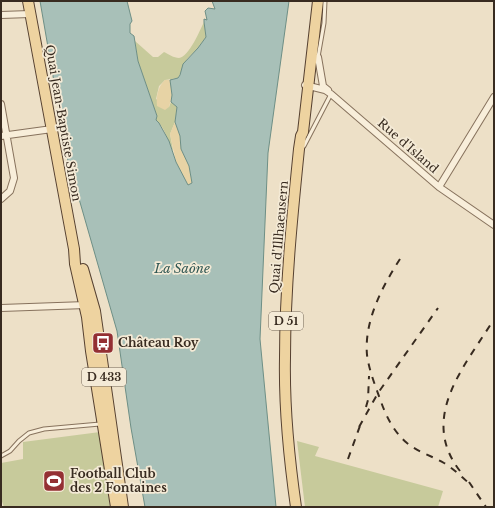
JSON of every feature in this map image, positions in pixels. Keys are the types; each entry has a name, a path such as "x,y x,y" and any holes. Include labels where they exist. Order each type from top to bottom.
{"main road":[{"name":"Quai Jean-Baptiste Simon","path":"28,1 74,249 75,264 89,305 123,507"},
{"name":"Quai d'Illhaeusern","path":"312,1 312,56"},
{"name":"Quai d'Illhaeusern","path":"296,507 286,406 285,359 290,253 299,149 301,136 304,132 307,85 318,1"},
{"name":"Quai Jean-Baptiste Simon","path":"108,425 116,507"}],"street":[{"path":"1,15 30,14"},
{"path":"312,56 323,86 329,91 330,96"},
{"name":"Rue d'Island","path":"307,85 325,90 330,96 439,187 494,225"},
{"path":"439,187 494,97"},
{"path":"1,104 4,136 14,178 10,191 1,199"},
{"path":"4,136 52,129"},
{"path":"1,308 89,305"}],"lane":[{"path":"312,56 324,23 325,1"},
{"path":"299,149 302,149 330,96"},
{"path":"1,456 10,451 29,433 44,429 108,425"}],"green space":[{"path":"204,22 206,37 187,59 178,78 165,80 159,86 156,99 169,107 171,102 177,107 175,122 170,134 173,150 171,149 167,137 156,120 157,116 138,61 135,41 153,57 158,57 164,52 173,57 179,58 187,53"},
{"name":"Football Club des 2 Fontaines","path":"100,432 110,507 4,507 1,499 1,463 23,459 23,442"},
{"path":"297,441 319,447 315,456 443,491 438,507 305,507"}],"sand":[{"path":"165,80 170,80 172,95 169,107 165,110 157,106 157,95"},
{"path":"175,122 180,136 181,149 189,166 192,183 188,185 176,162 170,134"}],"water":[{"name":"La Saône","path":"40,1 127,1 132,21 130,24 130,33 134,36 138,61 157,116 156,120 169,141 176,162 188,185 192,183 189,166 181,149 180,136 175,122 177,107 171,102 172,95 170,80 178,78 183,64 206,37 204,19 207,20 205,11 208,8 215,9 212,1 289,1 268,153 260,339 276,507 145,507 131,428 117,331 67,157"}],"railway":[{"path":"400,259 387,281 371,317 368,330 367,355 372,377 387,417 402,438 416,449 448,465 472,486"},
{"path":"359,427 378,393 438,308"},
{"path":"460,471 448,451 444,431 445,411 451,392 460,373 494,319"},
{"path":"366,407 368,400 369,376"},
{"path":"348,459 361,423"},
{"path":"469,482 486,507"}],"place":[{"name":"Château Roy","path":"103,343"},
{"name":"Football Club des 2 Fontaines","path":"54,481"}]}
